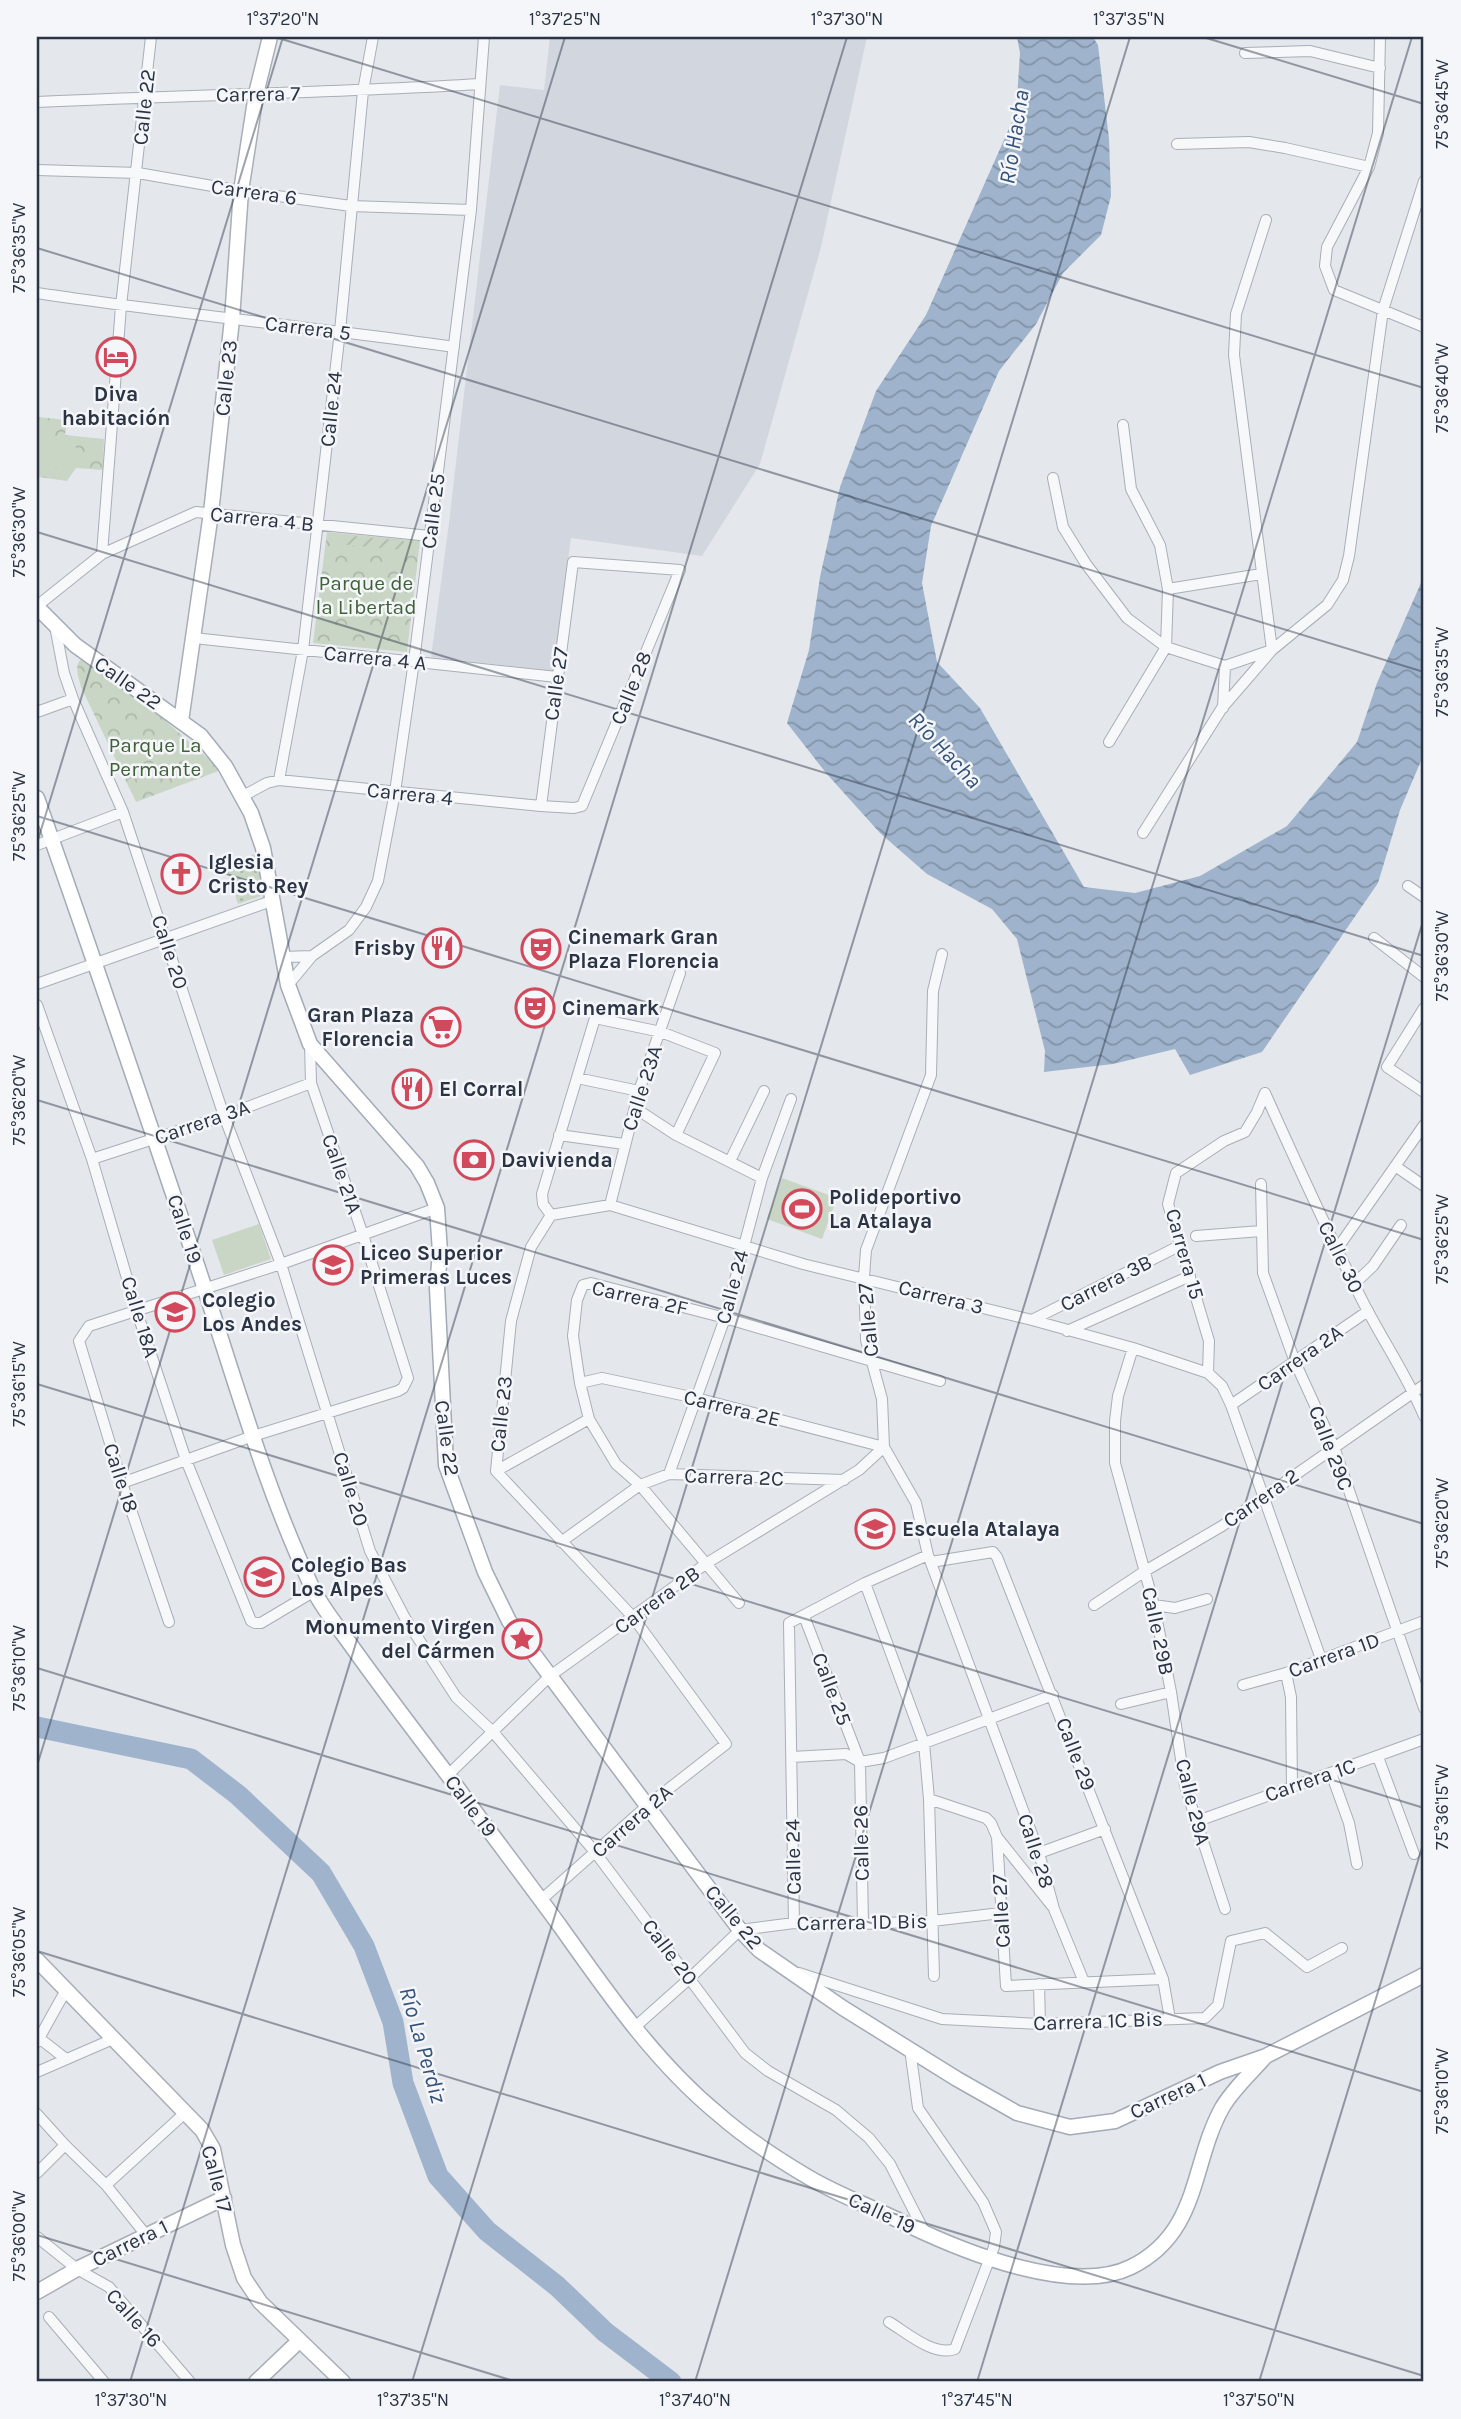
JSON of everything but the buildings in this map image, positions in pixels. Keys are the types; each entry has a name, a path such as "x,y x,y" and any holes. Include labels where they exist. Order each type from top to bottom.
{"main road":[{"name":"Calle 23","path":"181,720 211,513 232,319 241,191 256,94 270,37"},
{"name":"Calle 22","path":"37,607 75,646 201,736 225,766 243,796 263,848 288,985 310,1044 417,1166 427,1183 437,1208 440,1252 437,1288 446,1465 485,1572 509,1621 740,1930 760,1950 910,2049"},
{"name":"Calle 19","path":"37,798 96,963 253,1436 313,1592 380,1687 613,2000 686,2087 743,2133 809,2178 925,2234 1035,2271 1088,2277 1128,2269 1164,2244 1179,2224 1190,2200 1223,2106 1266,2056"},
{"name":"Calle 17","path":"37,1960 202,2130 214,2149 233,2245 244,2278 260,2301 343,2382"},
{"name":"Carrera 1","path":"910,2049 1017,2113 1070,2127 1115,2121 1220,2072 1266,2056 1424,1975"},
{"name":"Carrera 1","path":"37,2292 77,2269 224,2198"},
{"path":"256,2382 299,2341"}],"street":[{"name":"Calle 22","path":"103,554 121,306 138,173 151,37"},
{"name":"Calle 24","path":"279,780 303,650 340,331 363,91 373,37"},
{"name":"Calle 25","path":"288,985 312,956 349,930 366,907 378,881 395,792 414,662 454,347 471,210 484,37"},
{"path":"1380,37 1378,133 1369,167 1327,247 1325,266 1334,290 1424,327"},
{"path":"1245,53 1310,51 1380,68"},
{"name":"Carrera 7","path":"37,102 363,91 480,84"},
{"path":"1177,144 1249,142 1369,167"},
{"name":"Carrera 6","path":"37,170 138,173 351,206 471,210"},
{"path":"1143,833 1223,708 1272,650 1327,605 1343,580 1349,556 1383,310 1424,181"},
{"path":"1266,220 1236,314 1234,355 1272,650"},
{"name":"Carrera 5","path":"37,293 121,306 454,347"},
{"path":"1110,742 1166,647 1168,589 1160,545 1131,489 1123,425"},
{"path":"1054,478 1063,527 1086,564 1127,618 1166,647 1224,666 1272,650"},
{"name":"Carrera 4 B","path":"37,607 103,554 196,512 430,536"},
{"name":"Calle 27","path":"541,806 573,562 680,570"},
{"name":"Calle 28","path":"582,806 680,570"},
{"path":"1168,589 1261,574"},
{"name":"Calle 20","path":"55,626 64,673 73,699 123,813 224,1116 281,1264 370,1552 405,1618 456,1697 492,1732 595,1852 746,2053 768,2071 836,2110 869,2138 890,2164 925,2234"},
{"name":"Carrera 4 A","path":"194,638 557,677"},
{"path":"1223,708 1224,666"},
{"path":"37,712 73,699"},
{"name":"Carrera 4","path":"243,796 267,783 279,780 541,806 582,806"},
{"path":"37,845 123,813"},
{"path":"1408,886 1424,897"},
{"path":"37,984 274,900"},
{"path":"1374,938 1424,977"},
{"name":"Calle 27","path":"942,954 933,991 932,1076 866,1250 866,1340 882,1399 884,1447 916,1503 929,1558 988,1719"},
{"path":"282,957 312,956"},
{"name":"Calle 23A","path":"610,1205 639,1091 680,973"},
{"name":"Calle 18A","path":"37,1005 92,1159 137,1312 186,1460 251,1620 261,1623 313,1592"},
{"path":"1424,1008 1387,1068 1424,1092"},
{"path":"551,1214 543,1204 542,1194 595,1018 661,1032 715,1053 676,1135"},
{"name":"Calle 21A","path":"310,1044 311,1083 408,1378 398,1391 329,1414"},
{"path":"577,1078 639,1091"},
{"name":"Carrera 3A","path":"92,1159 224,1116 311,1083"},
{"path":"730,1161 764,1091"},
{"name":"Carrera 15","path":"1208,1373 1209,1341 1168,1204 1176,1173 1224,1141 1245,1132 1258,1112 1265,1093"},
{"name":"Calle 30","path":"1265,1093 1354,1284 1414,1392 1424,1416"},
{"name":"Calle 24","path":"669,1474 724,1318 762,1178 792,1099"},
{"path":"635,1108 676,1135 762,1178"},
{"path":"1337,1249 1424,1125"},
{"path":"559,1135 624,1144"},
{"path":"1395,1166 1424,1186"},
{"name":"Calle 29C","path":"1261,1184 1263,1273 1295,1362 1334,1447 1424,1708"},
{"name":"Carrera 3","path":"551,1214 610,1205 803,1264 1032,1320 1133,1348 1208,1373"},
{"path":"137,1312 437,1208"},
{"name":"Calle 23","path":"551,1214 531,1247 511,1321 496,1471 633,1617 726,1744"},
{"path":"1354,1284 1373,1266 1401,1225"},
{"path":"1196,1237 1261,1231"},
{"name":"Carrera 3B","path":"1032,1320 1179,1245"},
{"path":"1067,1331 1190,1276"},
{"name":"Carrera 2F","path":"580,1383 573,1336 577,1300 583,1286 591,1283 724,1318 940,1381"},
{"name":"Carrera 2A","path":"1231,1405 1368,1311"},
{"name":"Calle 18","path":"137,1312 89,1326 79,1341 122,1483 169,1622"},
{"path":"1133,1348 1118,1396 1115,1463 1145,1571"},
{"path":"1208,1373 1222,1386 1231,1405 1321,1659"},
{"name":"Carrera 2E","path":"580,1383 602,1378 696,1398 884,1447"},
{"path":"580,1383 589,1419 616,1464 640,1485 739,1604"},
{"name":"Carrera 2","path":"1094,1605 1145,1571 1222,1526 1424,1385"},
{"path":"122,1483 253,1436 329,1414"},
{"path":"496,1471 589,1419"},
{"name":"Carrera 2B","path":"448,1775 551,1676 707,1563 859,1471 884,1447"},
{"name":"Carrera 2C","path":"561,1542 640,1485 669,1474 845,1480"},
{"name":"Calle 29","path":"929,1558 993,1552 997,1557 1163,1979 1170,2019"},
{"path":"804,1616 865,1583 929,1558"},
{"name":"Calle 29B","path":"1145,1571 1171,1692"},
{"path":"865,1583 924,1743 929,1799 934,1976"},
{"path":"1154,1605 1175,1608 1207,1599"},
{"name":"Calle 24","path":"794,1923 789,1623 804,1616"},
{"name":"Calle 25","path":"804,1616 860,1762"},
{"name":"Carrera 1D","path":"1242,1685 1286,1673 1424,1621"},
{"path":"1286,1673 1291,1697 1292,1787"},
{"path":"1121,1704 1171,1692"},
{"name":"Calle 29A","path":"1171,1692 1185,1786 1225,1909"},
{"path":"792,1757 846,1754 860,1762 884,1758 1053,1695"},
{"name":"Calle 28","path":"988,1719 1038,1853 1054,1909 1084,1982"},
{"name":"Carrera 1C","path":"1195,1822 1424,1739"},
{"name":"Carrera 2A","path":"541,1900 648,1805 726,1744"},
{"path":"1378,1757 1414,1854"},
{"name":"Calle 26","path":"860,1762 863,1924"},
{"path":"1331,1773 1349,1823 1357,1864"},
{"path":"929,1799 986,1818 997,1837 1054,1909"},
{"path":"1038,1853 1105,1829"},
{"name":"Calle 27","path":"997,1837 1006,1986 1040,1984"},
{"name":"Carrera 1D Bis","path":"740,1930 794,1923 932,1921 1000,1913"},
{"path":"635,2027 740,1930"},
{"name":"Carrera 1C Bis","path":"786,1968 942,2019 1040,2024 1205,2018 1218,2005 1231,1941 1265,1933 1307,1966 1342,1948"},
{"path":"1040,2024 1040,1984 1163,1979"},
{"path":"65,1990 38,2040 66,2059"},
{"path":"37,2071 113,2039"},
{"path":"889,2322 932,2348 948,2352 955,2349 994,2247 996,2232 983,2202 918,2108 910,2049"},
{"path":"106,2185 186,2112"},
{"path":"37,2113 106,2185 146,2235"},
{"path":"37,2173 65,2145"},
{"name":"Calle 16","path":"37,2237 77,2269 109,2287 190,2382"},
{"path":"49,2317 104,2382"}],"shaded area":[{"path":"550,37 867,37 821,247 760,464 702,556 571,538 553,671 431,657 500,85 544,90"}],"green space":[{"path":"37,417 67,420 65,435 104,439 103,470 76,468 67,481 39,477"},
{"path":"37,436 77,439 73,469 37,465"},
{"name":"Parque de la Libertad","path":"327,532 420,541 407,652 313,643"},
{"path":"343,535 404,541 404,550 339,544"},
{"name":"Parque La Permante","path":"80,660 91,663 161,717 221,770 136,802 81,687 77,670"},
{"path":"258,853 270,893 238,904 225,864"},
{"name":"Polideportivo La Atalaya","path":"782,1178 837,1198 822,1239 767,1219"},
{"path":"259,1224 271,1259 224,1275 212,1240"}],"water":[{"name":"Río Hacha","path":"1017,37 1093,37 1098,45 1109,139 1111,196 1101,235 1063,273 1036,324 999,371 931,526 922,583 937,662 980,708 1084,887 1135,893 1200,876 1287,826 1357,742 1377,683 1424,576 1424,754 1400,810 1378,883 1262,1052 1190,1075 1175,1049 1113,1064 1044,1072 1045,1051 1017,939 992,909 927,874 880,833 826,773 787,723 809,650 820,577 840,487 876,391 926,315 1016,113 1020,53"}],"waterway":[{"name":"Río La Perdiz","path":"37,1727 191,1759 238,1795 321,1873 364,1946 393,2022 403,2083 438,2176 487,2231 557,2286 605,2332 671,2382"}],"place":[{"name":"Diva habitación","path":"116,357"},
{"name":"Iglesia Cristo Rey","path":"181,874"},
{"name":"Frisby","path":"442,948"},
{"name":"Cinemark Gran Plaza Florencia","path":"541,949"},
{"name":"Cinemark","path":"535,1008"},
{"name":"Gran Plaza Florencia","path":"441,1027"},
{"name":"El Corral","path":"412,1089"},
{"name":"Davivienda","path":"474,1160"},
{"name":"Polideportivo La Atalaya","path":"802,1209"},
{"name":"Liceo Superior Primeras Luces","path":"333,1265"},
{"name":"Colegio Los Andes","path":"175,1312"},
{"name":"Escuela Atalaya","path":"875,1529"},
{"name":"Colegio Bas Los Alpes","path":"264,1577"},
{"name":"Monumento Virgen del Cármen","path":"522,1639"}]}
